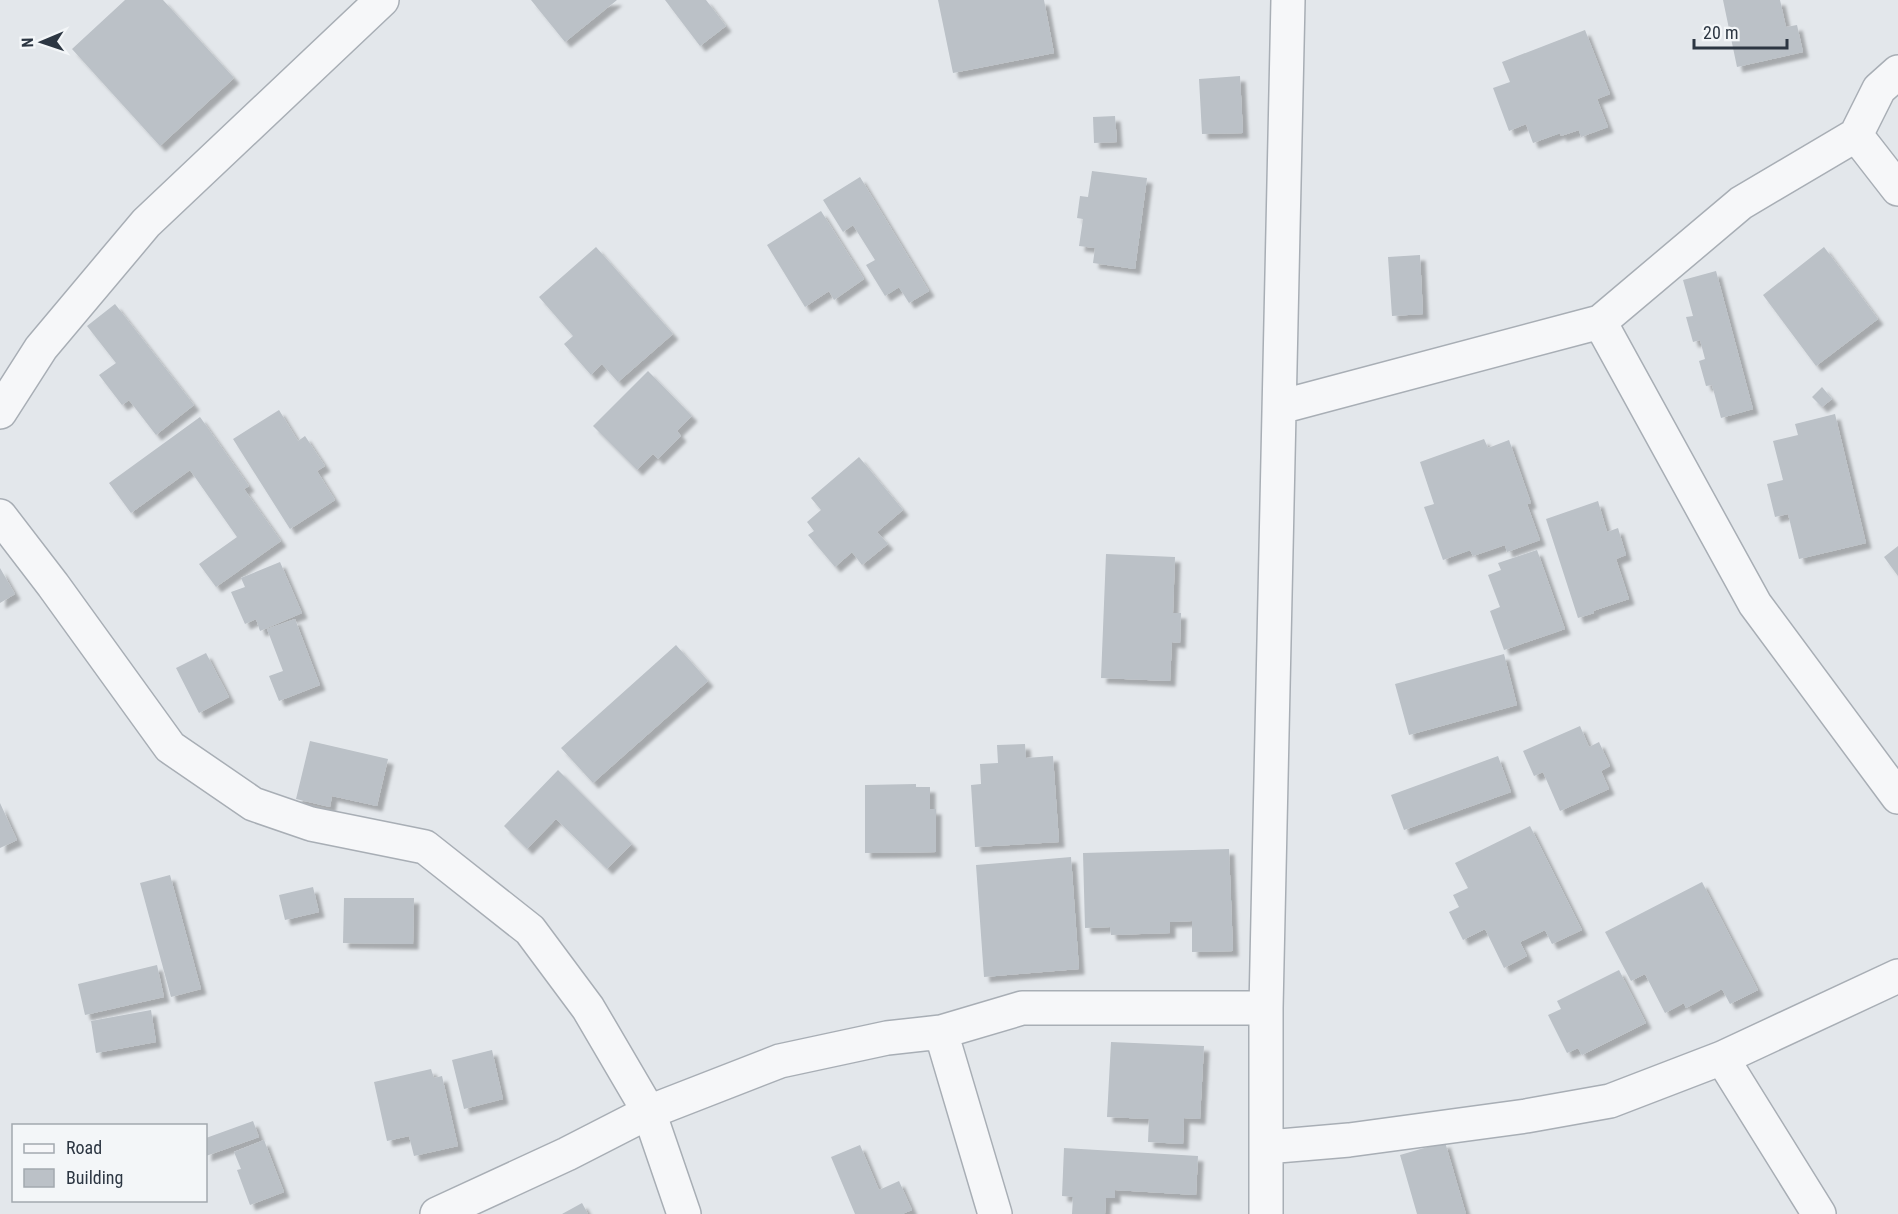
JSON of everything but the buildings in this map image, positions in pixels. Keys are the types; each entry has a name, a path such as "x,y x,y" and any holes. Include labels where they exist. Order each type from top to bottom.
{"street":[{"path":"0,412 41,348 146,223 382,0"},
{"path":"1266,1214 1266,1008 1288,0"},
{"path":"1280,407 1600,322 1742,203 1856,135 1879,89 1898,72"},
{"path":"1856,135 1898,189"},
{"path":"1600,322 1755,604 1898,797"},
{"path":"0,516 170,747 253,804 311,824 425,847 530,930 588,1008 649,1112 684,1214"},
{"path":"1267,1147 1373,1137 1526,1116 1610,1101 1722,1058 1898,976"},
{"path":"437,1214 567,1154 649,1112 780,1061 887,1038 941,1032 1022,1008 1266,1008"},
{"path":"941,1032 996,1214"},
{"path":"1722,1058 1819,1214"}]}
